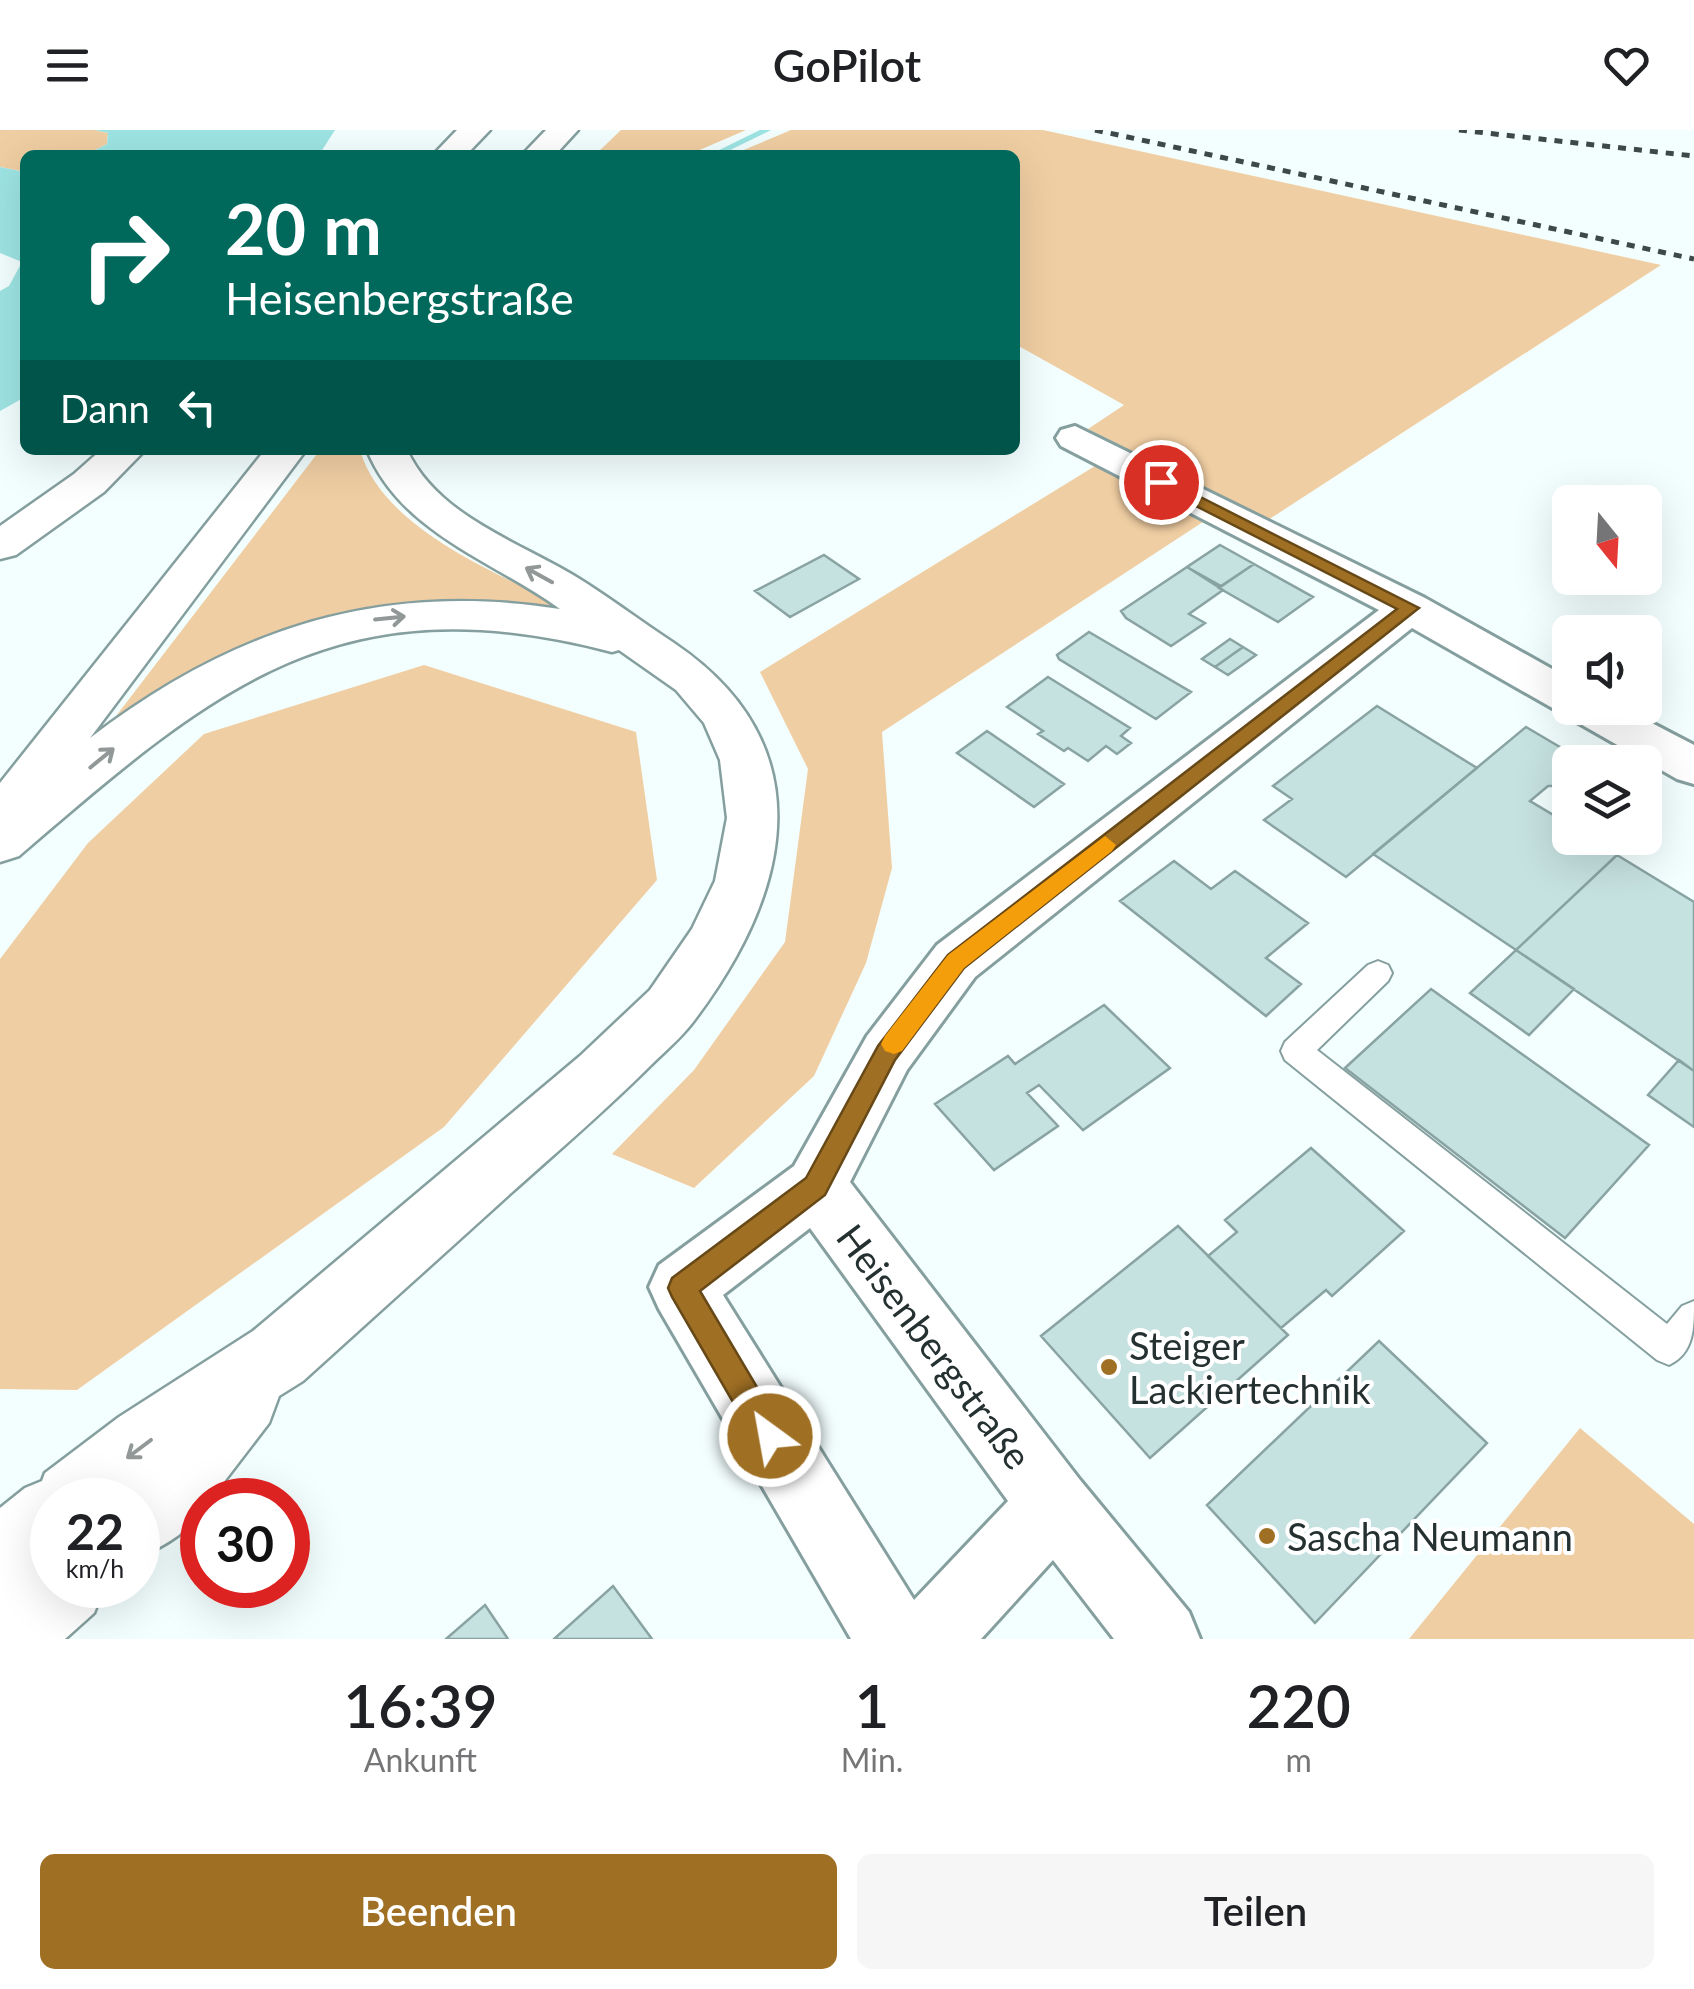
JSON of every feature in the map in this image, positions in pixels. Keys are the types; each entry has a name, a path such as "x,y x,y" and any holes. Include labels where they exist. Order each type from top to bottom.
{"main road":[{"path":"453,150 474,130"},
{"path":"542,150 563,130"},
{"path":"0,546 89,482 119,455"},
{"path":"0,820 282,455"},
{"path":"101,1478 278,1356 602,1074 671,1008 715,941 742,881 753,818 744,760 726,716 692,680 648,649 558,586 474,539 426,505 396,473 388,455"},
{"path":"0,587 89,482"},
{"path":"0,842 142,725 218,675 296,640 368,620 446,612 569,624 648,649"},
{"path":"160,1499 278,1356"},
{"path":"7,1639 26,1552"}],"street":[{"path":"1076,438 1410,608 1552,688"},
{"path":"894,1639 682,1288 816,1186 886,1053 956,961 1410,608"},
{"path":"1617,725 1694,767"},
{"name":"Heisenbergstraße","path":"816,1186 1055,1506 1162,1639"},
{"path":"929,1639 1055,1506"}],"lane":[{"path":"1378,974 1296,1051 1669,1348 1694,1318"}],"shaded area":[{"path":"0,130 108,133 107,144 96,150 20,150 20,171 0,167"},
{"path":"621,130 746,130 700,150 600,150"},
{"path":"791,130 1043,130 1661,265 1268,520 1088,429 1124,405 1020,347 1020,150 744,150"},
{"path":"316,455 362,455 373,479 420,528 483,567 575,612 485,602 394,606 70,776"},
{"path":"1095,466 1206,520 882,732 892,868 866,963 814,1076 694,1188 612,1154 694,1070 785,942 808,769 760,672"},
{"path":"424,665 636,732 657,880 444,1127 77,1390 0,1389 0,959 88,843 204,734"},
{"path":"1580,1428 1694,1524 1694,1639 1409,1639"}],"water":[{"path":"95,130 335,130 322,150 96,150 107,144 108,133"},
{"path":"0,167 20,171 20,261 0,253"},
{"path":"20,266 20,400 0,411 0,291 9,286"}],"building":[{"path":"1220,545 1254,564 1221,586 1187,567"},
{"path":"824,555 859,579 790,617 755,591"},
{"path":"1254,564 1313,597 1278,622 1219,588"},
{"path":"1187,567 1223,590 1189,614 1205,623 1171,646 1121,611"},
{"path":"1089,632 1191,692 1156,719 1059,659 1057,655"},
{"path":"1230,639 1243,647 1215,667 1202,659"},
{"path":"1243,647 1256,655 1228,675 1215,667"},
{"path":"1048,677 1130,728 1121,736 1131,743 1117,754 1106,746 1088,761 1038,734 1043,731 1007,707"},
{"path":"1377,706 1477,768 1346,877 1264,820 1292,799 1273,786"},
{"path":"1526,727 1557,745 1552,745 1552,786 1530,801 1552,814 1552,855 1617,855 1516,950 1373,854"},
{"path":"987,731 1064,784 1034,807 957,753"},
{"path":"1617,855 1694,902 1694,1071 1516,950"},
{"path":"1174,861 1211,889 1235,871 1308,923 1266,958 1301,984 1266,1016 1120,901"},
{"path":"1516,950 1574,989 1529,1035 1470,993"},
{"path":"1431,989 1649,1145 1565,1238 1345,1068"},
{"path":"1104,1005 1170,1068 1083,1130 1039,1085 1027,1093 1058,1126 994,1170 935,1104 1008,1056 1015,1064"},
{"path":"1679,1060 1694,1071 1694,1127 1648,1095"},
{"path":"1311,1148 1404,1231 1332,1296 1326,1290 1281,1328 1208,1256 1237,1232 1225,1220"},
{"path":"1178,1226 1288,1335 1150,1458 1041,1336"},
{"path":"1379,1341 1487,1443 1315,1623 1207,1505"},
{"path":"613,1586 652,1639 554,1639"},
{"path":"485,1605 508,1639 446,1639"}],"waterway":[{"path":"724,150 767,130"}],"railway":[{"path":"1095,130 1694,259"},
{"path":"1459,130 1694,156"}],"slow traffic":[{"path":"894,1044 956,961 1105,845"}],"place":[{"name":"Steiger Lackiertechnik","path":"1109,1367"},
{"name":"Sascha Neumann","path":"1267,1536"}],"route":[{"path":"770,1436 682,1288 816,1186 886,1053 956,961 1410,608 1161,482"}]}
